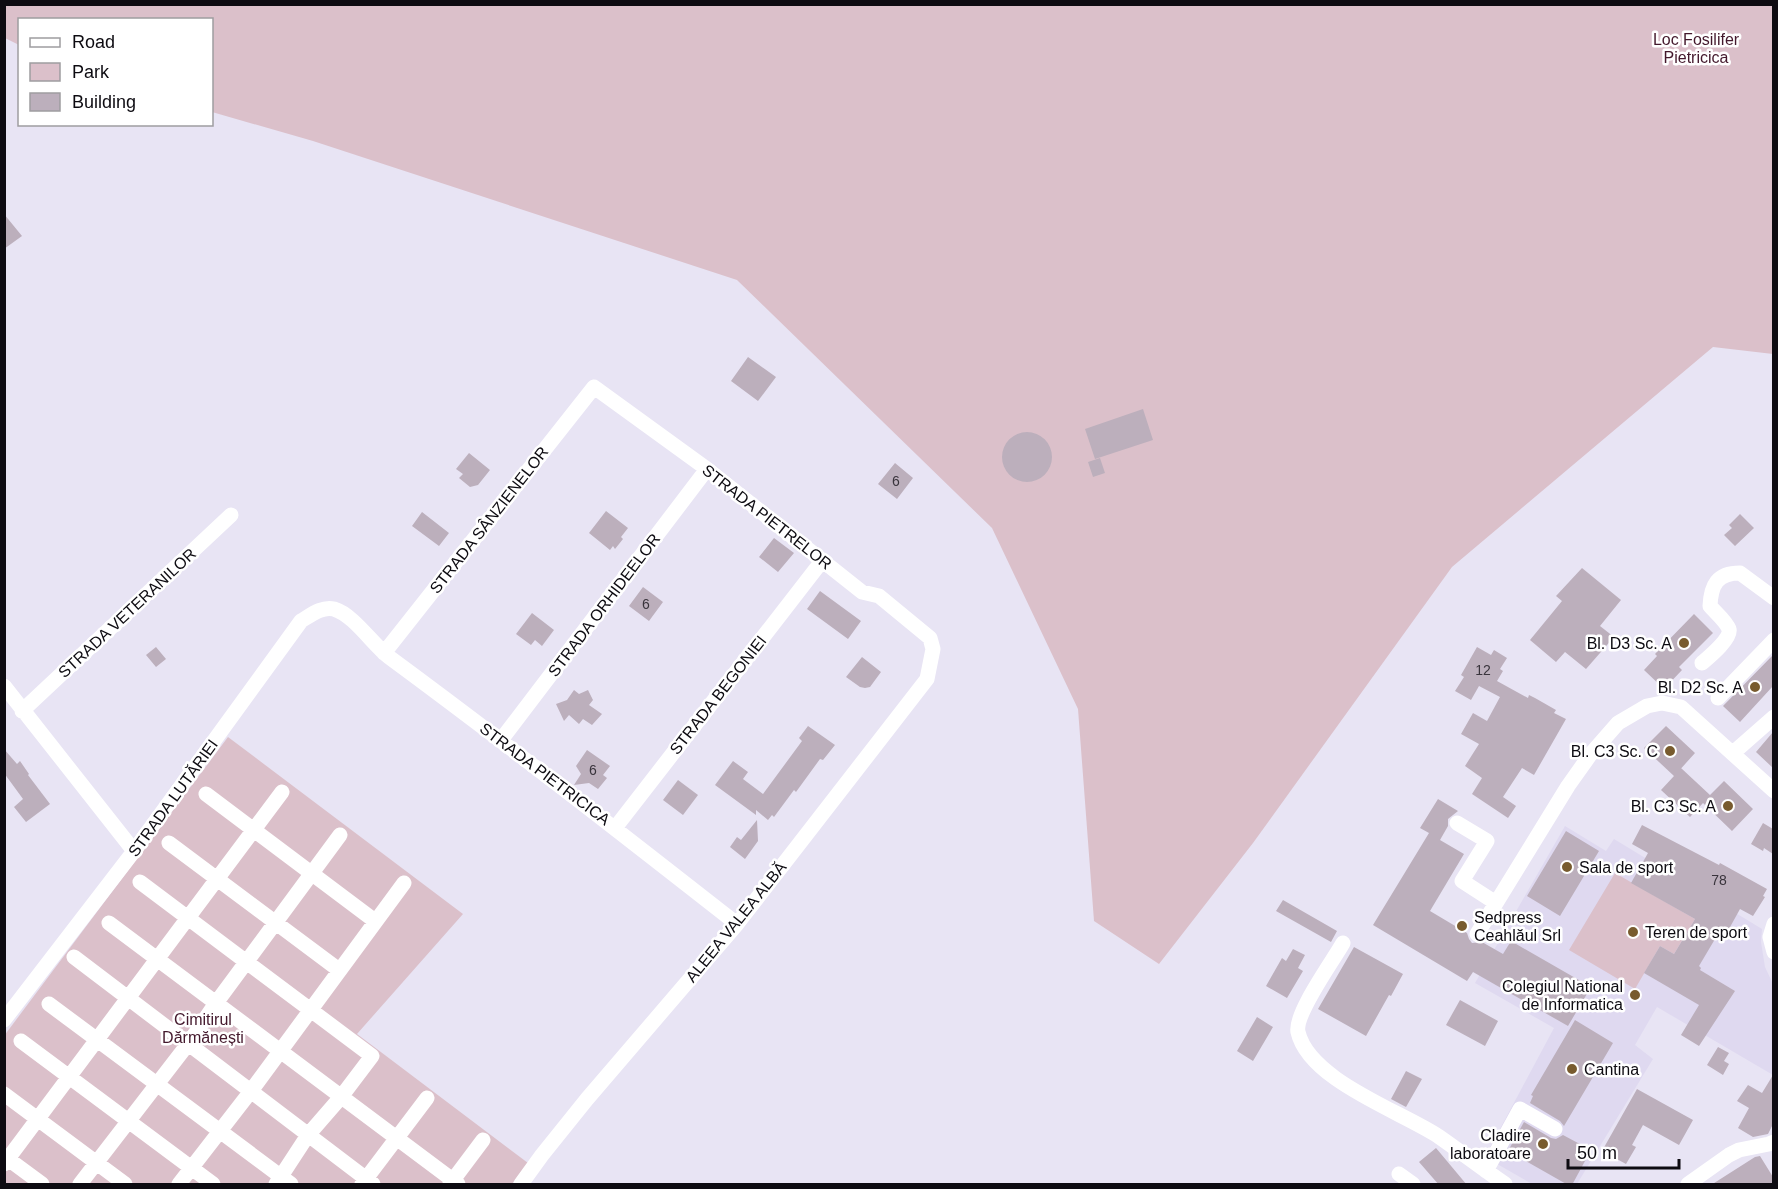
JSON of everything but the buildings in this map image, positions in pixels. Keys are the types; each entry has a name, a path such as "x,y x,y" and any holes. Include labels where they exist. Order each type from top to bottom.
{"street":[{"name":"STRADA PIETRELOR","path":"594,387 707,469 862,592 879,596 930,638 933,649"},
{"name":"STRADA SÂNZIENELOR","path":"384,653 594,387"},
{"name":"STRADA ORHIDEELOR","path":"501,740 707,469"},
{"name":"STRADA VETERANILOR","path":"22,711 231,515"},
{"name":"STRADA BEGONIEI","path":"615,828 822,561"},
{"path":"1702,663 1730,633 1729,627 1710,606 1710,595 1719,578 1725,574 1740,573 1773,598"},
{"name":"STRADA LUTĂRIEI","path":"4,1020 134,851 301,621 315,612 333,609 344,614 354,623"},
{"name":"STRADA PIETRICICA","path":"354,623 384,653 501,740 737,924"},
{"path":"1718,698 1773,640"},
{"name":"ALEEA VALEA ALBĂ","path":"521,1185 587,1099 737,924 927,679 933,649"},
{"path":"4,686 134,851"},
{"path":"1477,934 1568,786 1590,755 1624,718 1647,706 1662,703 1681,707 1773,791"},
{"path":"1733,753 1773,717"},
{"path":"42,1185 6,1160 282,792"},
{"path":"206,794 375,921"},
{"path":"1457,823 1486,840 1462,881 1496,903"},
{"path":"80,1185 188,1044 340,836"},
{"path":"169,843 339,970"},
{"path":"49,1004 219,1131 283,1182 309,1135 372,1056 140,882"},
{"path":"179,1185 404,882"},
{"path":"109,923 454,1183 483,1140"},
{"path":"1773,924 1770,937 1773,952"},
{"path":"1343,943 1302,1011 1298,1030 1306,1050 1329,1074 1351,1089 1438,1136 1501,1183"},
{"path":"74,957 309,1135 367,1183 427,1098"},
{"path":"21,1041 213,1185"},
{"path":"4,1094 126,1185"},
{"path":"1486,1171 1520,1109 1555,1129"},
{"path":"1688,1185 1729,1155 1739,1150 1773,1142"},
{"path":"1399,1174 1413,1185"}],"shaded area":[{"name":"Colegiul National de Informatica","path":"1565,826 1606,851 1614,839 1762,929 1761,942 1765,967 1773,984 1773,1075 1657,1007 1635,1045 1653,1059 1577,1184 1532,1184 1485,1157 1554,1028 1475,983"}],"green space":[{"name":"Loc Fosilifer Pietricica","path":"4,5 1773,5 1773,354 1713,347 1452,567 1253,843 1159,964 1094,921 1078,709 992,528 737,280 313,141 213,112 213,18 18,18 18,44 5,38"},
{"name":"Cimitirul Dărmănești","path":"228,737 463,914 357,1034 528,1163 512,1184 5,1184 4,1036"},
{"name":"Teren de sport","path":"1615,873 1695,919 1674,954 1660,946 1635,989 1569,950"}],"place":[{"name":"Bl. D3 Sc. A","path":"1684,643"},
{"name":"Bl. D2 Sc. A","path":"1755,687"},
{"name":"Bl. C3 Sc. C","path":"1670,751"},
{"name":"Bl. C3 Sc. A","path":"1728,806"},
{"name":"Sala de sport","path":"1567,867"},
{"name":"Sedpress Ceahlăul Srl","path":"1462,926"},
{"name":"Teren de sport","path":"1633,932"},
{"name":"Colegiul National de Informatica","path":"1635,995"},
{"name":"Cantina","path":"1572,1069"},
{"name":"Cladire laboratoare","path":"1543,1144"}]}
